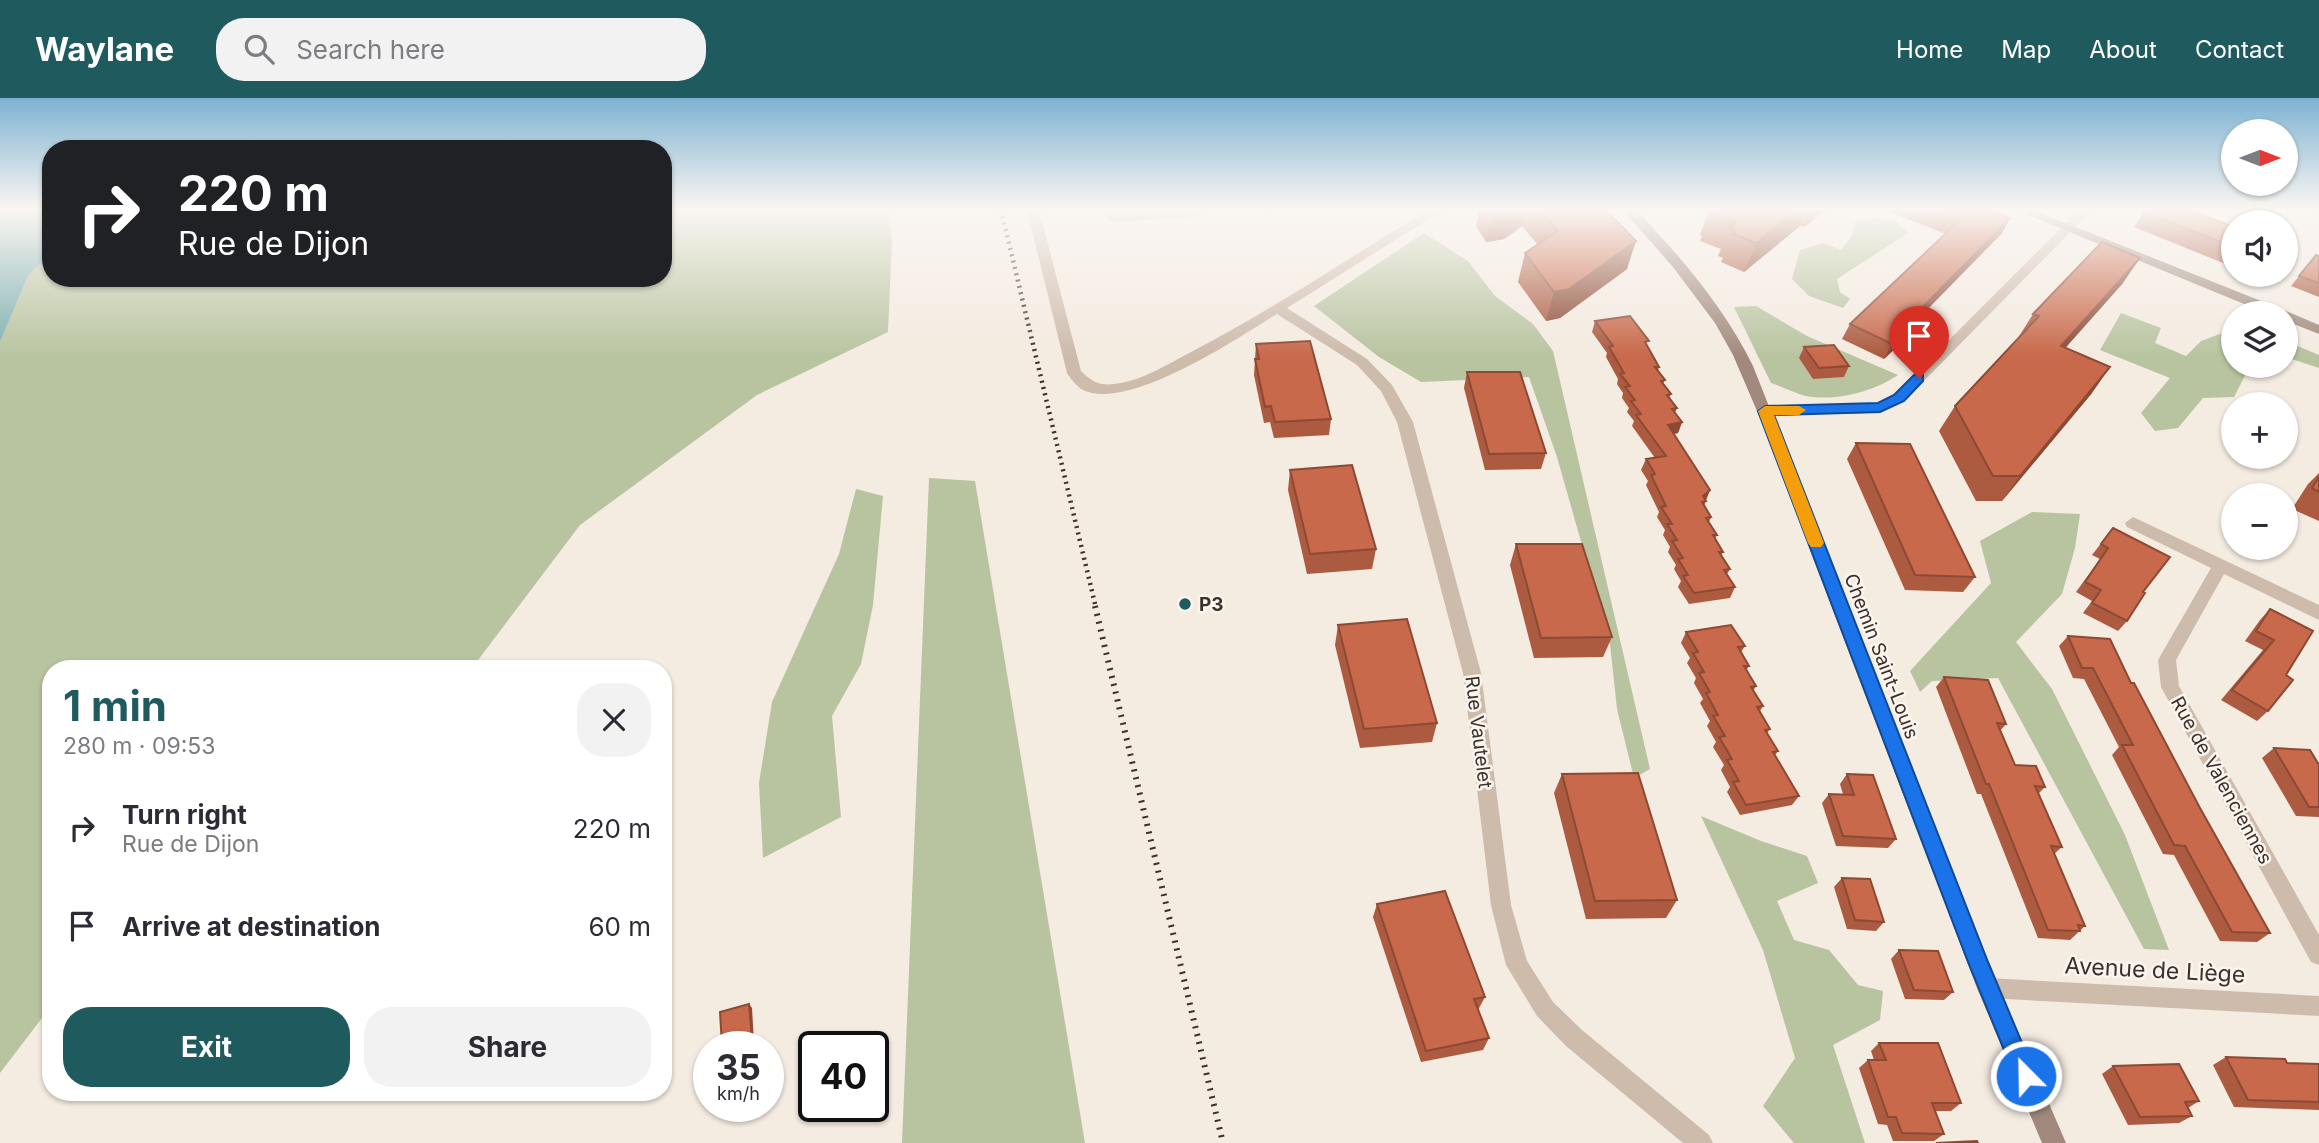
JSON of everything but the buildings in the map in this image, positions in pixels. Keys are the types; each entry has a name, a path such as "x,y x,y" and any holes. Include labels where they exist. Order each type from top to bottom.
{"street":[{"path":"1045,259 1074,373 1086,385 1115,389 1153,378 1225,340 1357,259"},
{"name":"Chemin Saint-Louis","path":"1671,259 1723,325 1765,411 1988,988 2054,1143"},
{"path":"1765,411 1880,408 1899,398 2039,259"},
{"path":"2143,259 2248,301"},
{"name":"Rue Vautelet","path":"1277,308 1362,362 1387,388 1405,422 1472,673 1501,905 1517,965 1545,1009 1574,1038 1701,1143"},
{"path":"2298,321 2319,330"},
{"path":"2133,523 2319,612"},
{"name":"Rue de Valenciennes","path":"2221,565 2167,660 2170,687 2319,956"},
{"name":"Avenue de Liège","path":"1988,988 2319,1006"}],"green space":[{"path":"672,259 891,259 888,332 757,395 580,525 478,660 42,660 42,1018 0,1073 0,342 28,276 42,261 42,287 672,287"},
{"path":"1385,259 1464,259 1495,296 1533,324 1553,351 1650,769 1634,778 1617,709 1610,644 1557,457 1529,377 1421,382 1379,357 1314,306"},
{"path":"1798,259 1868,259 1837,279 1840,292 1850,299 1843,308 1809,296 1792,279"},
{"path":"1756,306 1807,336 1898,375 1868,390 1824,398 1797,393 1771,383 1734,307"},
{"path":"2121,313 2161,328 2155,343 2186,356 2201,341 2221,334 2221,378 2244,378 2237,392 2221,392 2221,397 2203,398 2178,428 2155,431 2141,413 2170,378 2100,350"},
{"path":"2298,346 2319,355 2319,368 2298,361"},
{"path":"929,478 975,481 1085,1143 902,1143"},
{"path":"856,489 883,496 873,605 861,664 832,716 841,817 763,858 759,783 772,702 839,554"},
{"path":"2032,512 2080,514 2075,548 2062,594 2016,642 2052,689 2125,835 2169,950 2144,949 1998,678 1932,681 1920,692 1910,671 1991,583 1980,541"},
{"path":"1701,816 1761,841 1807,856 1818,883 1777,901 1794,940 1829,950 1858,985 1883,991 1880,1020 1833,1045 1865,1143 1794,1143 1763,1106 1795,1058 1763,950"}],"water":[{"path":"0,259 42,259 28,276 0,342"}],"railway":[{"path":"1013,259 1096,608"},
{"path":"1095,606 1223,1143"}],"slow traffic":[{"path":"1799,410 1765,411 1816,543"}],"place":[{"name":"P3","path":"1185,604"}],"route":[{"path":"1919,378 1899,398 1880,408 1765,411 1988,988 2026,1076"}]}
